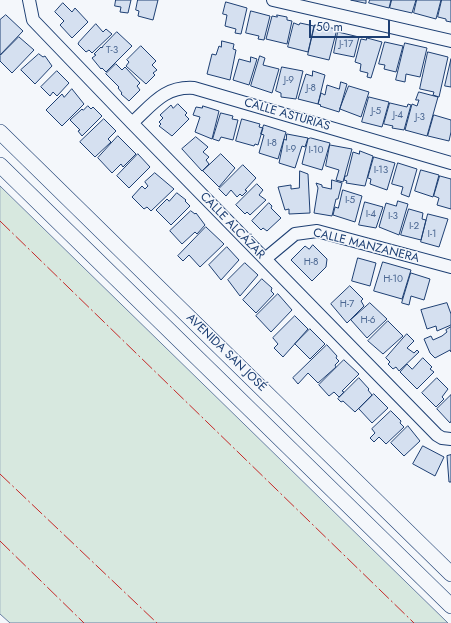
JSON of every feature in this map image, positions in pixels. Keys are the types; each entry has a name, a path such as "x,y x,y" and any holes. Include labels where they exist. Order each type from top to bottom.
{"main road":[{"name":"AVENIDA SAN JOSÉ","path":"0,132 451,574"},
{"name":"AVENIDA SAN JOSÉ","path":"0,165 451,606"}],"street":[{"name":"CALLE ALCÁZAR","path":"29,0 33,20 132,124 437,435 442,438 451,439"},
{"path":"273,0 451,41"},
{"name":"CALLE ASTURIAS","path":"132,124 161,96 170,90 177,88 194,88 451,163"},
{"name":"CALLE MANZANERA","path":"265,259 295,234 317,231 451,267"}],"shaded area":[{"path":"0,186 448,623 10,623 0,614"}],"building":[{"path":"116,0 131,0 128,13 120,12 121,7 115,6"},
{"path":"138,0 158,0 153,20 138,16 139,11 136,10"},
{"path":"351,0 366,0 366,3"},
{"path":"370,0 391,0 389,8 369,3"},
{"path":"392,0 416,0 412,13 390,8"},
{"path":"417,0 441,0 436,19 414,13"},
{"path":"442,0 451,0 451,22 438,17"},
{"path":"226,2 247,8 241,34 235,33 236,29 225,26 227,15 223,14"},
{"path":"63,3 72,12 75,8 88,22 72,38 60,25 64,21 55,12"},
{"path":"251,11 270,16 264,40 258,39 259,36 246,33"},
{"path":"6,15 23,31 0,55 0,20"},
{"path":"277,15 287,17 287,20 292,21 287,44 266,39 272,16 277,17"},
{"path":"294,23 299,25 300,23 314,26 308,52 288,47"},
{"path":"96,24 103,32 106,29 112,34 92,53 89,50 86,52 78,44"},
{"path":"315,25 337,29 329,60 308,55"},
{"path":"117,32 132,46 106,72 102,68 101,69 92,58 96,55 94,54"},
{"path":"338,32 359,37 354,57 334,53"},
{"path":"19,37 34,50 12,73 0,61 0,56"},
{"path":"367,38 382,42 371,78 367,77 368,73 360,71 361,64 355,62 361,39 366,40"},
{"path":"222,41 234,44 233,49 236,50 230,80 207,74 212,54 216,55 219,46 221,47"},
{"path":"385,42 403,46 396,72 384,69 385,65 379,64"},
{"path":"405,43 427,48 420,77 406,74 405,82 396,80"},
{"path":"141,46 156,61 152,65 157,70 153,73 155,75 146,84 126,66 129,62 127,60"},
{"path":"428,52 448,57 439,97 433,95 434,92 420,89"},
{"path":"39,54 43,57 45,56 52,66 35,84 21,70"},
{"path":"260,56 265,58 263,65 279,69 272,93 251,86"},
{"path":"251,57 257,59 249,85 233,80 239,59 250,62"},
{"path":"451,59 451,87 445,86"},
{"path":"116,64 122,70 125,67 140,83 137,86 140,90 129,101 121,94 122,93 118,88 119,87 106,74"},
{"path":"282,67 303,71 296,99 281,97 281,93 276,91"},
{"path":"57,71 69,83 57,96 53,92 50,96 41,87"},
{"path":"313,71 325,75 318,104 298,99 306,74 312,76"},
{"path":"341,82 347,84 339,112 320,106 321,105 318,104 321,93 325,95 327,85 339,89"},
{"path":"349,86 369,92 361,117 340,109"},
{"path":"72,89 84,104 62,126 46,110 62,94 64,97"},
{"path":"419,92 438,97 427,136 405,130 412,104 417,106 419,100 416,100"},
{"path":"369,97 389,102 382,127 362,122"},
{"path":"390,103 407,107 408,104 411,105 404,130 392,128 393,126 384,124"},
{"path":"178,104 187,113 185,115 189,119 172,136 159,126 161,124 159,122 163,118 160,115 171,105 173,108"},
{"path":"88,106 91,109 93,107 102,116 82,136 78,131 80,130 70,120 82,109 83,110"},
{"path":"203,106 219,111 212,139 195,132 200,117 193,115 196,107 202,108"},
{"path":"221,113 233,116 232,119 238,120 233,140 221,137 219,141 213,139"},
{"path":"434,115 451,120 449,141 428,136"},
{"path":"104,119 116,131 108,139 111,142 95,157 80,142"},
{"path":"242,119 260,124 259,127 263,128 258,145 255,144 254,146 236,141"},
{"path":"264,125 286,132 278,159 259,153 264,135 261,134"},
{"path":"287,134 308,138 305,147 302,146 295,168 279,163 284,139 286,140"},
{"path":"118,136 136,154 123,167 121,164 112,173 98,158"},
{"path":"196,137 208,147 203,152 209,157 206,160 209,164 202,171 182,149"},
{"path":"311,138 330,143 322,170 302,164 308,139"},
{"path":"330,145 352,149 343,182 336,180 339,170 326,166"},
{"path":"360,151 373,156 365,186 346,183 347,181 344,180 345,176 347,176 353,152 359,154"},
{"path":"138,154 150,167 129,188 117,176"},
{"path":"221,154 235,168 219,187 203,171"},
{"path":"374,157 395,163 387,190 370,184 371,179 368,178"},
{"path":"398,163 417,169 409,197 401,194 403,187 392,184"},
{"path":"243,165 256,178 245,190 247,191 242,196 240,194 237,197 231,190 226,196 219,189"},
{"path":"421,170 439,175 433,197 415,191"},
{"path":"300,171 308,174 310,213 289,214 289,209 285,210 278,187 291,185 291,189 299,188"},
{"path":"155,173 174,189 151,211 147,207 144,209 132,197 142,186 145,189 148,186 145,182"},
{"path":"440,176 451,179 451,209 437,205 439,198 434,196"},
{"path":"332,180 342,183 332,216 314,213 318,188 316,183 322,185 322,187 331,189"},
{"path":"257,184 263,190 259,195 266,200 250,215 247,212 245,214 236,205"},
{"path":"343,190 362,196 355,222 333,215 335,207 338,208"},
{"path":"177,193 186,200 185,201 190,206 171,225 156,210 167,199 169,201"},
{"path":"398,201 408,204 399,235 379,227 386,203 396,206"},
{"path":"365,202 383,207 376,228 359,225"},
{"path":"269,203 272,206 271,208 281,218 267,231 263,228 261,230 252,221"},
{"path":"409,209 423,213 422,219 426,220 421,240 401,235"},
{"path":"191,211 195,214 196,213 205,225 197,234 195,232 182,244 170,231"},
{"path":"428,214 448,219 439,247 421,242"},
{"path":"206,227 224,244 200,267 189,255 183,261 178,256"},
{"path":"313,245 327,259 326,267 312,281 291,260 305,246 309,249"},
{"path":"227,247 239,260 221,280 209,265"},
{"path":"358,258 376,263 370,286 352,281"},
{"path":"383,262 411,270 402,299 374,291"},
{"path":"245,263 258,275 240,296 228,280"},
{"path":"411,273 430,279 424,300 411,296 409,305 402,303"},
{"path":"262,279 272,288 271,291 274,294 256,313 243,300"},
{"path":"350,286 363,299 361,301 364,306 347,323 331,304"},
{"path":"278,294 292,310 271,332 256,316"},
{"path":"370,303 387,319 367,338 351,320"},
{"path":"447,303 451,314 451,325 437,331 436,326 427,329 421,310"},
{"path":"295,316 308,329 283,357 274,348 278,344 273,338"},
{"path":"388,321 403,336 383,354 368,341"},
{"path":"451,327 451,352 450,350 435,358 430,353 424,339 431,336 433,340 442,336 447,332 446,330"},
{"path":"310,329 325,344 310,359 295,344"},
{"path":"407,334 414,341 407,348 414,353 417,350 419,352 399,371 396,367 393,369 388,364 390,362 386,358"},
{"path":"327,345 337,356 336,358 339,361 335,365 336,367 318,383 308,373 298,384 293,378"},
{"path":"423,358 432,367 430,369 434,372 417,389 400,372 407,364 412,369"},
{"path":"344,360 359,374 342,391 344,392 339,397 334,392 329,396 319,385"},
{"path":"359,378 369,389 368,390 372,395 355,412 343,401 341,402 338,399"},
{"path":"437,378 448,389 442,397 444,399 436,407 422,393"},
{"path":"374,394 388,408 372,423 359,409"},
{"path":"451,395 451,421 450,423 437,409"},
{"path":"391,411 401,421 400,423 404,427 386,444 379,437 374,442 370,438 375,433 372,429"},
{"path":"408,426 420,441 404,456 391,443"},
{"path":"423,446 444,457 435,476 413,464"},
{"path":"451,455 451,482 449,482 447,456"}],"power":[{"path":"0,221 414,623"},
{"path":"0,474 157,623"},
{"path":"0,541 84,623"}]}
